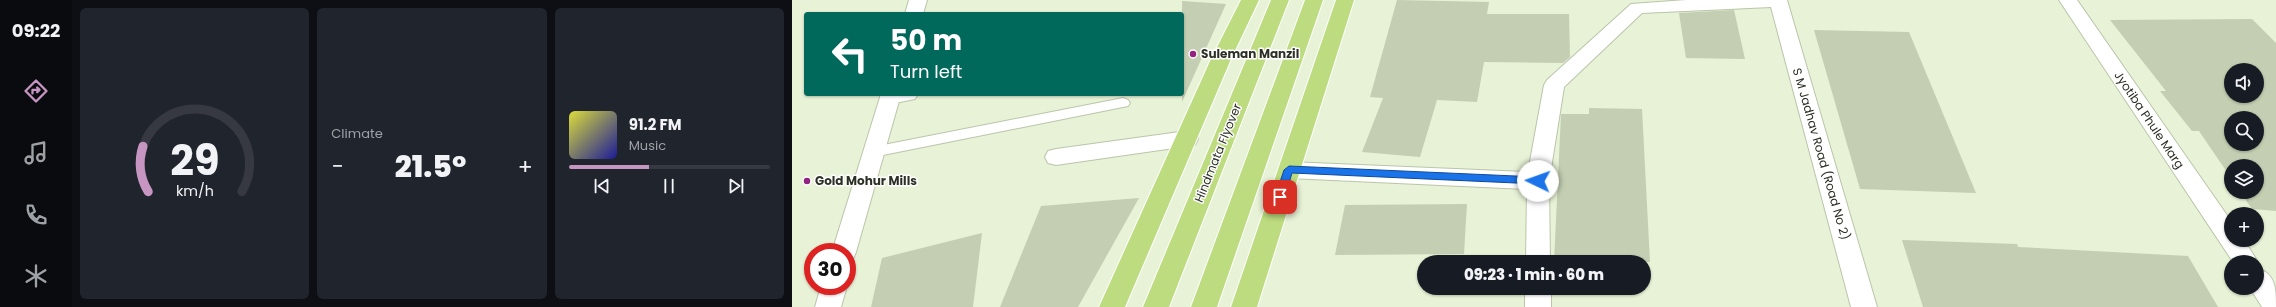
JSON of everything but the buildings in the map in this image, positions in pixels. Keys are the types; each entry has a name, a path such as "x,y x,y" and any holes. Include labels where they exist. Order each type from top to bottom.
{"highway":[{"path":"1112,307 1221,59 1250,0"},
{"name":"Hindmata Flyover","path":"1156,307 1280,0"},
{"path":"1204,307 1314,0"},
{"path":"1244,307 1345,0"}],"street":[{"path":"915,12 918,0"},
{"name":"Jyotiba Phule Marg","path":"2068,0 2241,255"},
{"path":"1538,255 1538,181 1554,85 1637,8 1778,1"},
{"name":"S M Jadhav Road (Road No 2)","path":"1778,1 1864,307"},
{"path":"847,243 873,152 896,96"},
{"path":"1056,157 1187,139"},
{"path":"1289,170 1538,181"},
{"path":"2264,288 2276,306"},
{"path":"828,307 831,295"},
{"path":"1538,295 1538,307"}],"lane":[{"path":"873,152 1123,103"}],"place":[{"name":"Suleman Manzil","path":"1193,54"},
{"name":"Gold Mohur Mills","path":"807,181"}],"route":[{"path":"1280,197 1289,170 1538,181"}]}
